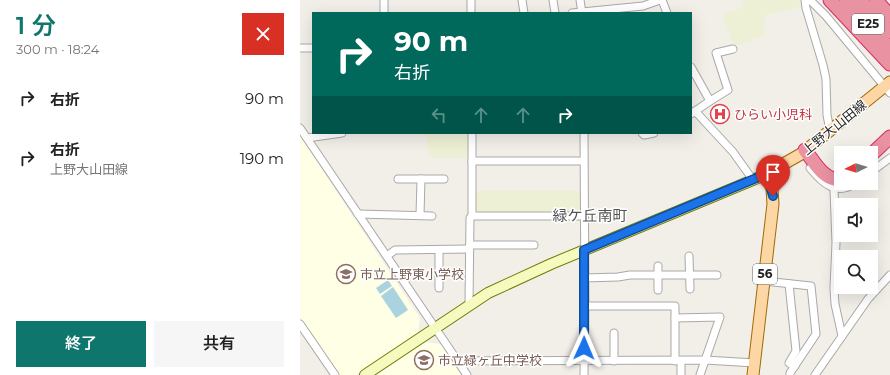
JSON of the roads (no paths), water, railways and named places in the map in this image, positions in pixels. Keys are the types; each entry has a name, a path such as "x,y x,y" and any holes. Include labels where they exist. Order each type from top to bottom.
{"highway":[{"path":"830,0 890,64"},
{"name":"E25","path":"846,0 890,49"},
{"name":"E25","path":"860,0 890,32"},
{"path":"876,0 890,16"},
{"path":"878,149 890,138"},
{"path":"878,156 890,146"},
{"path":"805,150 819,159 830,171 834,173"},
{"path":"805,150 824,175 834,181"}],"main road":[{"name":"上野大山田線","path":"766,174 805,150 888,87"},
{"name":"56","path":"753,375 774,204 772,189 766,174"}],"street":[{"path":"384,0 384,12"},
{"path":"471,0 471,12"},
{"path":"522,0 524,12"},
{"path":"553,0 555,12"},
{"path":"580,0 582,12"},
{"path":"588,12 661,0 667,12"},
{"path":"805,0 826,80 827,114 830,130"},
{"path":"810,0 888,87"},
{"path":"300,48 312,48"},
{"path":"733,49 716,53 728,90 693,113 733,152 753,180"},
{"path":"692,68 710,101"},
{"path":"300,128 467,375"},
{"path":"307,138 335,134"},
{"path":"469,304 470,218 472,216 472,134"},
{"path":"584,134 584,375"},
{"path":"878,167 890,158"},
{"path":"472,160 583,162"},
{"path":"365,375 469,304 495,289 654,218 766,174"},
{"path":"398,179 444,179"},
{"path":"420,216 421,179"},
{"path":"838,190 834,288 835,304 842,336"},
{"path":"358,214 432,216"},
{"path":"472,216 584,216"},
{"path":"387,256 395,250 439,250 470,247 534,245"},
{"path":"439,250 439,288"},
{"path":"689,256 690,289"},
{"path":"658,266 658,290"},
{"path":"584,278 618,277 630,275 717,275"},
{"path":"815,375 868,299 890,275"},
{"path":"764,281 811,286 816,334 790,375"},
{"path":"789,284 796,351 790,363 795,366"},
{"path":"585,306 675,306 678,361 681,375"},
{"path":"675,318 720,317 700,375"},
{"path":"300,324 335,375"},
{"path":"614,333 614,361"},
{"path":"458,361 705,360 755,363"}],"water":[{"path":"388,280 392,286 380,294 376,288"},
{"path":"393,287 408,310 396,318 381,296"}],"place":[{"name":"ひらい小児科","path":"720,114"},
{"name":"市立上野東小学校","path":"346,274"},
{"name":"市立緑ヶ丘中学校","path":"424,360"}],"district":[{"name":"緑ケ丘南町","path":"590,216"}]}
